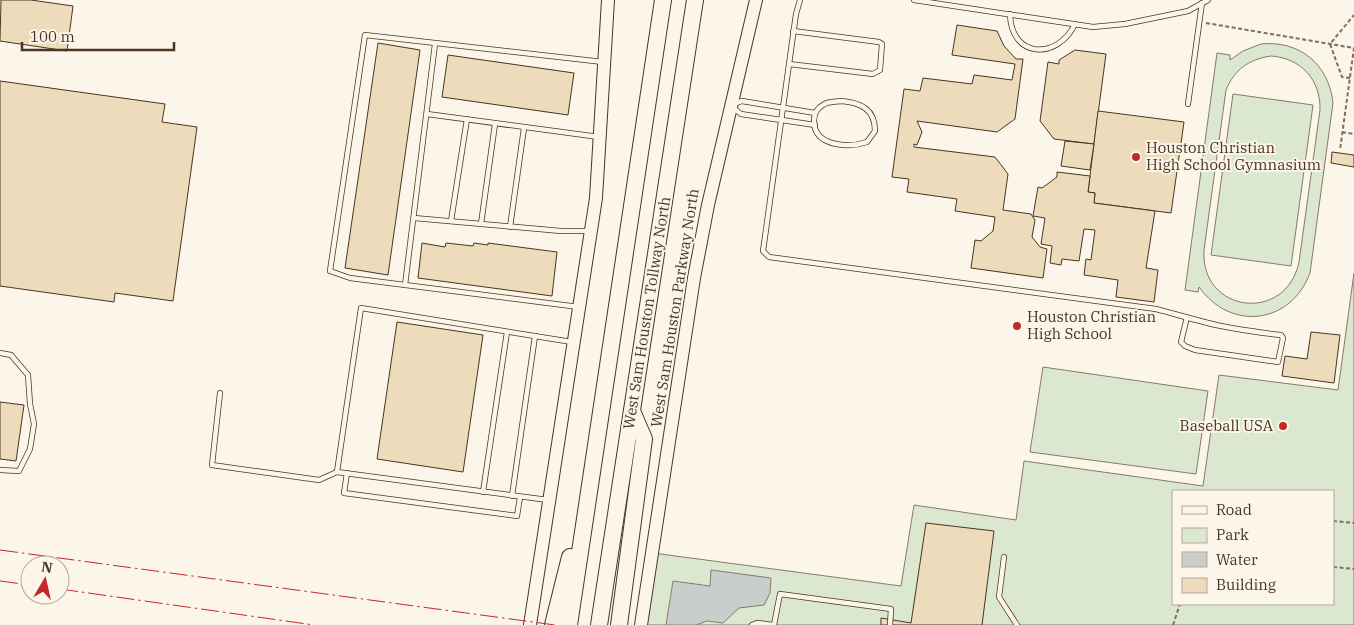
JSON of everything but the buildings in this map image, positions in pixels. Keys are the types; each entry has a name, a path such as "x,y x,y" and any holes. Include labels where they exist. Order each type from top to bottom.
{"highway":[{"name":"West Sam Houston Tollway North","path":"569,625 663,0"},
{"name":"West Sam Houston Tollway North","path":"599,625 695,0"},
{"path":"619,625 644,439 632,411"},
{"path":"553,625 594,460"}],"main road":[{"path":"530,625 596,198 608,0"},
{"name":"West Sam Houston Parkway North","path":"642,623 694,278 730,105 756,0"}],"lane":[{"path":"800,0 789,64 763,251 769,257 1156,309 1242,330 1281,335 1283,338 1278,362 1213,353 1185,346 1181,342 1187,317"},
{"path":"914,0 1093,27 1126,24 1188,11 1208,0"},
{"path":"961,7 962,0"},
{"path":"1188,104 1202,3"},
{"path":"1010,14 1010,24 1018,42 1028,47 1043,50 1055,47 1066,40 1076,24"},
{"path":"789,64 873,74 880,70 883,48 878,42 794,31"},
{"path":"579,307 350,278 330,271 365,35 604,62"},
{"path":"405,285 436,44"},
{"path":"730,105 742,101 815,113"},
{"path":"854,102 864,106 871,114 874,131 867,142 844,145 832,144 823,139 816,131 815,113 825,103 854,102"},
{"path":"730,105 741,114 815,125"},
{"path":"427,114 599,138"},
{"path":"451,221 467,119"},
{"path":"481,224 495,124"},
{"path":"510,227 524,128"},
{"path":"414,218 510,227 590,231"},
{"path":"337,472 361,308 574,342"},
{"path":"483,492 507,332"},
{"path":"512,496 535,336"},
{"path":"0,353 11,355 28,375 30,404 34,424 30,449 19,471 0,470"},
{"path":"220,393 212,465 319,480 337,472 347,473 549,500"},
{"path":"347,473 344,493 517,516 520,496"},
{"path":"1004,557 999,597 1017,625"},
{"path":"752,625 757,623 774,625 780,594 891,609 890,625"}],"path":[{"path":"1330,44 1354,15"},
{"path":"1199,22 1354,48 1340,150"},
{"path":"1330,44 1342,76 1350,78"},
{"path":"1342,132 1354,134"},
{"path":"1334,521 1354,523"},
{"path":"1334,567 1354,569"},
{"path":"1173,625 1180,605"}],"green space":[{"path":"1261,44 1275,44 1288,46 1310,57 1325,77 1333,103 1310,273 1301,290 1289,303 1275,312 1259,316 1243,316 1227,311 1212,301 1199,287 1198,292 1185,290 1217,53 1230,55 1230,60 1243,51","holes":["1271,56 1282,58 1300,66 1313,80 1317,89 1320,110 1299,262 1291,282 1278,295 1262,302 1245,303 1229,298 1215,287 1206,271 1204,250 1226,90 1238,71 1249,63"]},
{"path":"1233,94 1313,105 1291,266 1211,255"},
{"name":"Baseball USA","path":"1354,273 1354,625 641,625 653,553 901,586 914,505 1016,520 1024,461 1203,486 1219,375 1338,390"},
{"path":"1043,367 1208,391 1196,474 1030,452"}],"water":[{"path":"711,570 771,578 770,593 764,605 739,608 723,623 707,621 696,625 666,625 673,581 710,586"}],"power":[{"path":"0,550 555,625"},
{"path":"0,581 20,584"},
{"path":"70,590 314,625"}],"place":[{"name":"Houston Christian High School Gymnasium","path":"1136,157"},
{"name":"Houston Christian High School","path":"1017,326"},
{"name":"Baseball USA","path":"1283,426"}]}
